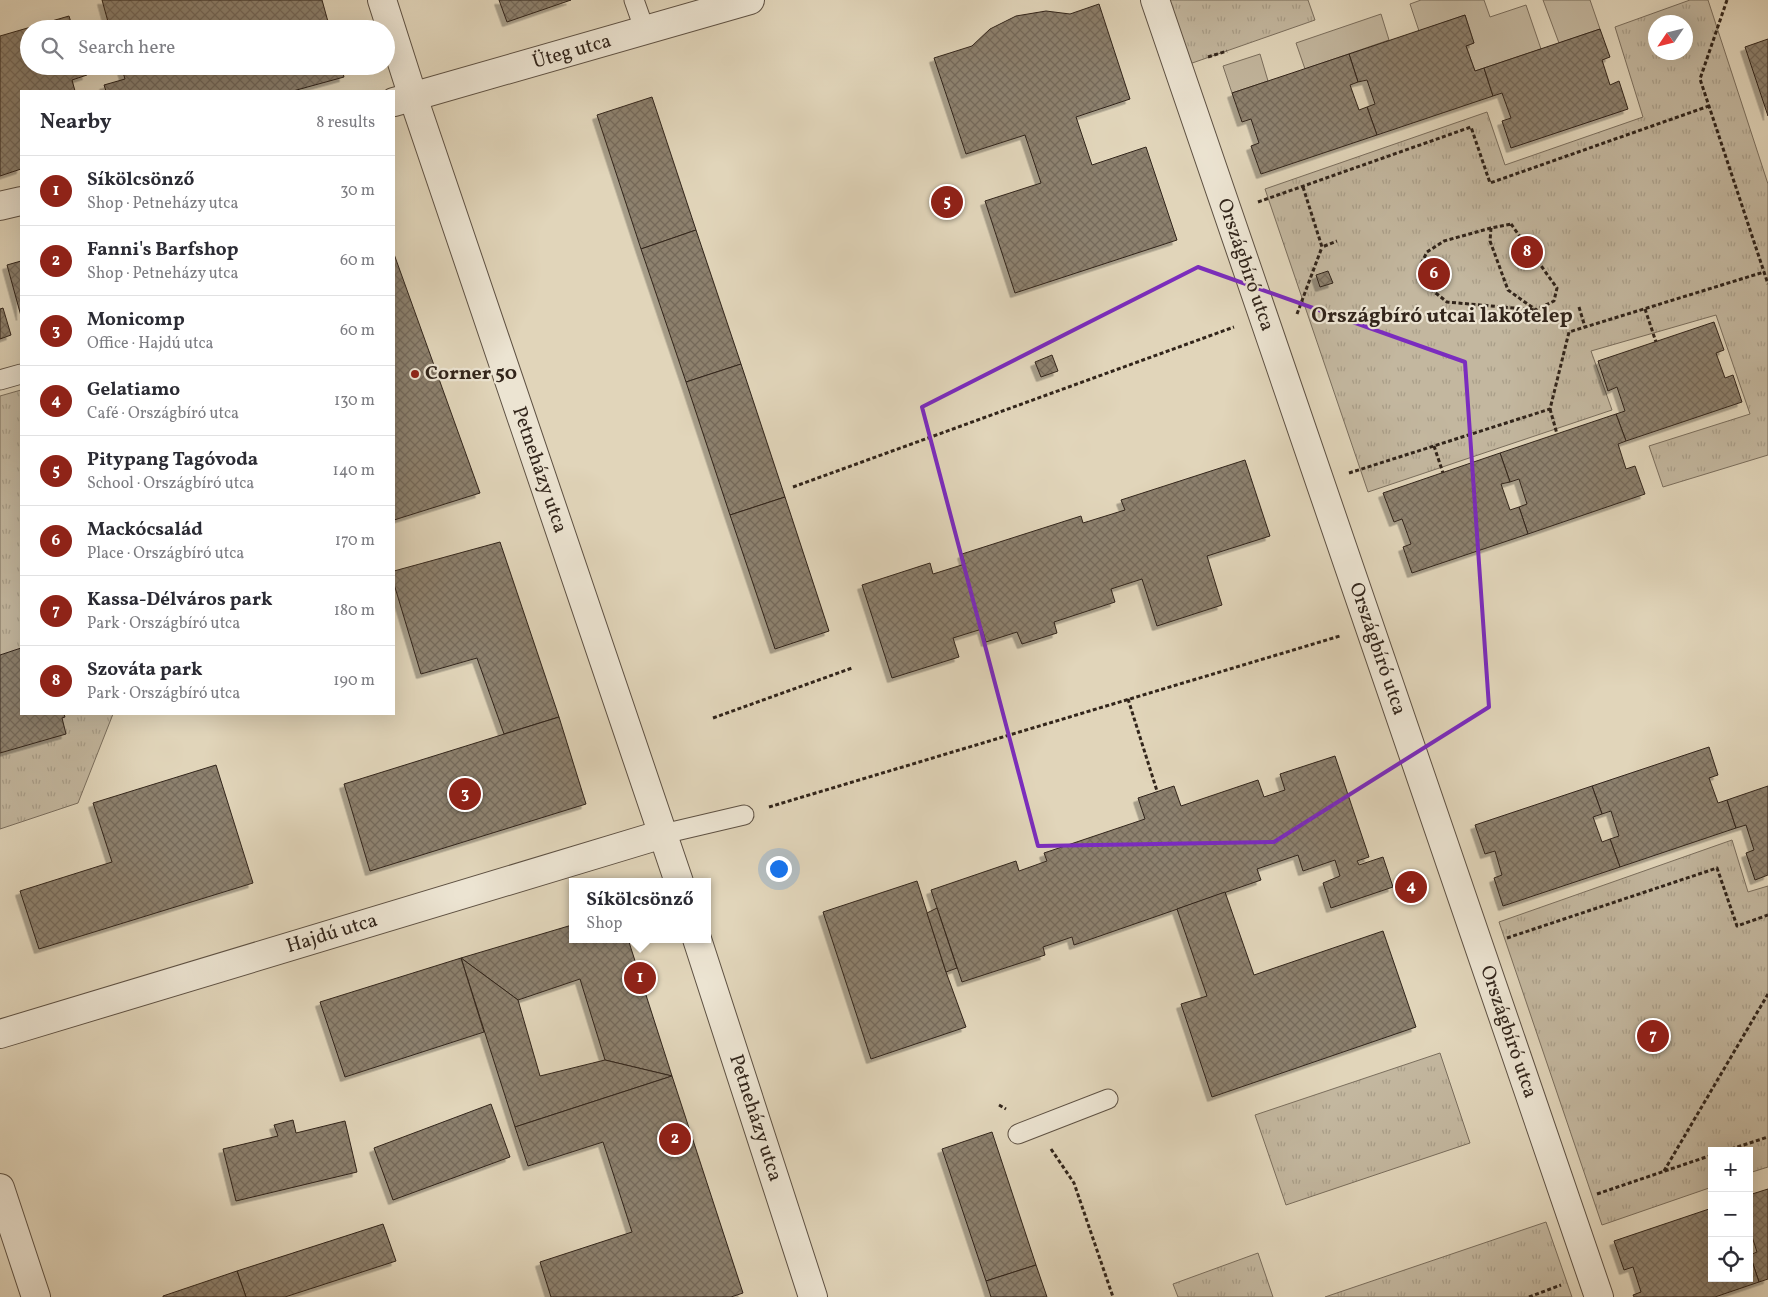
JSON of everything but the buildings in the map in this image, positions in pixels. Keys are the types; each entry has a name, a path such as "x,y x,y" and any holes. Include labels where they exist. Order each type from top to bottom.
{"street":[{"name":"Petneházy utca","path":"382,0 386,20"},
{"name":"Üteg utca","path":"403,100 750,0"},
{"name":"Országbíró utca","path":"1155,0 1599,1297"},
{"name":"Petneházy utca","path":"395,62 403,100 678,878"},
{"path":"0,206 20,201"},
{"name":"Hajdú utca","path":"0,1034 663,834"},
{"name":"Petneházy utca","path":"698,943 813,1297"},
{"path":"0,1188 36,1297"}],"lane":[{"path":"634,0 645,31"},
{"path":"0,380 20,374"},
{"path":"663,834 744,815"},
{"path":"1027,1130 1108,1099"}],"path":[{"path":"1727,0 1700,79 1768,284"},
{"path":"1227,213 1470,127 1490,183 1709,106"},
{"path":"1295,318 1322,247 1303,186"},
{"path":"1511,224 1557,288 1554,301 1536,310 1447,302 1427,286 1420,266 1428,252 1444,241 1511,224"},
{"path":"1491,228 1490,241 1508,290 1536,310"},
{"path":"1322,247 1337,241"},
{"path":"1557,434 1550,409 1569,332 1764,272"},
{"path":"1579,307 1585,327"},
{"path":"1645,309 1656,342"},
{"path":"793,486 1263,317"},
{"path":"1320,482 1550,409"},
{"path":"1434,446 1443,473"},
{"path":"744,815 1369,627"},
{"path":"713,718 852,668"},
{"path":"1128,699 1158,791"},
{"path":"1479,947 1717,868 1737,926 1768,916"},
{"path":"1664,1171 1768,994"},
{"path":"999,1105 1027,1130 1074,1183 1113,1297"},
{"path":"1736,1147 1768,1136"},
{"path":"1568,1205 1708,1156"}],"highlighted area":[{"path":"1198,267 1465,362 1489,707 1274,842 1038,846 922,407"}],"green space":[{"path":"1155,0 1308,0 1315,20 1178,68"},
{"path":"1421,0 1484,0 1490,17 1526,5 1541,49 1475,71 1466,46 1474,43 1465,15 1419,31 1410,4"},
{"path":"1543,0 1590,0 1600,29 1559,43"},
{"path":"1690,0 1708,0 1768,184 1768,455 1663,487 1649,446 1750,414 1716,315 1591,351 1612,410 1368,492 1265,189 1487,112 1505,165 1643,117 1615,27 1648,15 1648,60 1693,60 1693,15 1648,15"},
{"path":"1381,14 1389,40 1305,69 1296,43"},
{"path":"1260,54 1268,81 1232,93 1223,66"},
{"path":"20,390 20,715 113,715 78,803 0,829 0,396"},
{"path":"1732,840 1748,892 1768,886 1768,1167 1753,1172 1753,1147 1708,1147 1708,1188 1602,1225 1499,922"},
{"path":"1440,1053 1470,1143 1286,1205 1255,1115"},
{"path":"1546,1222 1572,1297 1325,1297"},
{"path":"1258,1253 1273,1297 1178,1297 1173,1284"}],"place":[{"name":"Pitypang Tagóvoda","path":"947,202"},
{"name":"Szováta park","path":"1527,252"},
{"name":"Mackócsalád","path":"1434,274"},
{"name":"Corner 50","path":"415,374"},
{"name":"Monicomp","path":"465,794"},
{"name":"Gelatiamo","path":"1411,887"},
{"name":"Síkölcsönző","path":"640,978"},
{"name":"Kassa-Délváros park","path":"1653,1036"},
{"name":"Fanni's Barfshop","path":"675,1139"}],"district":[{"name":"Országbíró utcai lakótelep","path":"1442,316"}]}
